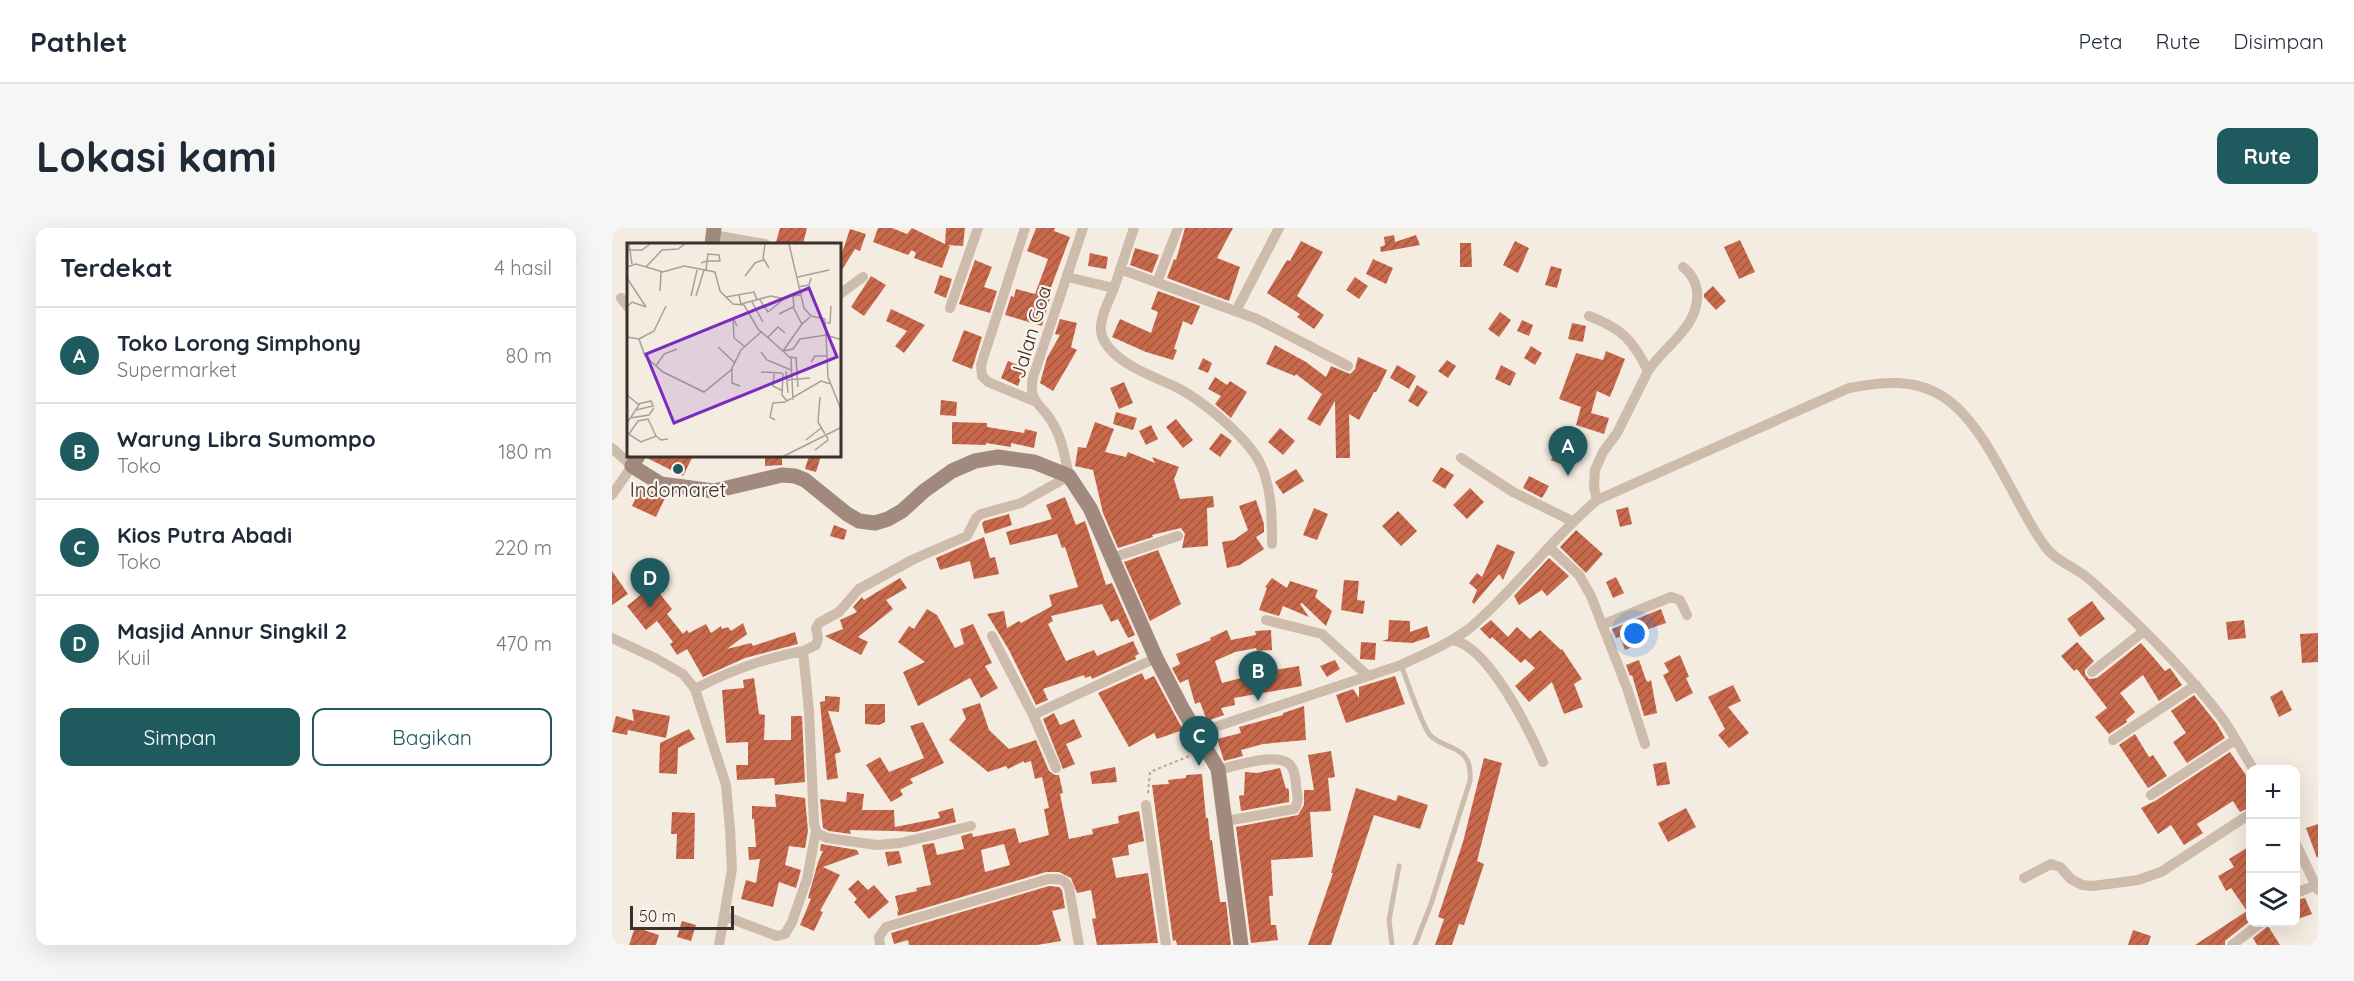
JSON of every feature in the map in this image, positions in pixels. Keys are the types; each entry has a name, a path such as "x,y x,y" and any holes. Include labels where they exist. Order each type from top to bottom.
{"street":[{"path":"950,308 978,228"},
{"path":"1025,228 981,365 982,376 988,382 1034,401"},
{"name":"Jalan Goa","path":"1069,476 1063,445 1052,421 1034,401 1030,389 1083,228"},
{"path":"1134,228 1102,321 1102,335 1109,347 1128,364 1175,387 1206,406 1250,449 1259,462 1266,480 1272,544"},
{"path":"1157,282 1178,228"},
{"path":"1236,311 1279,228"},
{"path":"713,236 758,243"},
{"path":"1597,500 1594,487 1595,470 1603,452 1617,434 1648,371 1677,339 1697,308 1696,286 1691,274 1683,267"},
{"path":"1120,269 1236,311 1281,330 1348,366"},
{"path":"1067,277 1114,288"},
{"path":"842,293 863,278"},
{"path":"1589,316 1619,330 1648,371"},
{"path":"1197,733 1401,665 1452,640 1481,618 1551,548 1572,521 1597,500 1849,388 1873,383 1917,385 1943,396 1962,411 2043,545 2054,558 2087,578 2144,631 2196,685 2224,721 2251,765"},
{"path":"612,448 627,456"},
{"path":"612,495 635,461 661,484 714,491 782,475 795,476 805,480 847,514 859,521 875,523 902,511 924,491 952,471 975,461 998,457 1034,462 1069,476 1090,508 1156,658 1218,770 1241,945"},
{"path":"1461,458 1513,492 1572,521"},
{"path":"695,689 726,673 758,661 803,651 816,645 818,638 816,628 819,623 835,615 864,585 914,559 967,536 976,518 981,514 1021,503 1069,476"},
{"path":"1112,558 1178,536"},
{"path":"1551,548 1579,575 1591,596 1645,744"},
{"path":"1602,625 1671,597 1680,600 1686,615"},
{"path":"1266,620 1322,634 1368,676"},
{"path":"2092,672 2144,631"},
{"path":"992,636 1033,715 1056,768"},
{"path":"612,638 683,674 695,689 726,785 732,869 719,945"},
{"path":"1452,640 1472,650 1494,674 1521,714 1543,762"},
{"path":"724,916 777,936 785,934 792,922 807,879 816,831 803,651"},
{"path":"1033,715 1156,658"},
{"path":"2113,740 2196,685"},
{"path":"2151,795 2235,740"},
{"path":"1218,770 1270,759 1283,760 1292,768 1296,782 1298,802 1294,809 1226,822"},
{"path":"1146,804 1166,945"},
{"path":"2024,878 2051,864 2060,867 2071,879 2082,885 2112,884 2145,878 2161,872 2246,817"},
{"path":"816,831 823,837 877,845 900,843 971,826"},
{"path":"2300,854 2317,887 2300,892"},
{"path":"880,945 879,937 886,927 1048,879 1064,880 1069,888 1077,945"},
{"path":"2232,945 2255,927"}],"lane":[{"path":"1401,665 1430,734 1462,754 1470,772 1470,781 1431,904 1415,945"},
{"path":"1392,945 1389,920 1399,866"}],"path":[{"path":"1146,804 1150,772 1206,749"}],"building":[{"path":"780,228 807,228 803,243 776,242"},
{"path":"878,228 892,228 907,234 912,228 945,244 946,228 965,228 963,246 947,245 950,246 942,268 914,258 916,253 912,250 908,255 873,242"},
{"path":"1036,228 1055,228 1054,231 1070,237 1047,298 1050,298 1042,326 1005,315 1011,296 1014,297 1016,289 1035,294 1048,259 1027,251"},
{"path":"1185,228 1233,228 1217,258 1240,267 1229,301 1167,278 1174,259 1176,260"},
{"path":"850,229 866,234 860,251 855,249 842,270 842,253"},
{"path":"1394,235 1395,242 1416,235 1420,245 1381,252 1380,247 1385,245 1384,237"},
{"path":"1740,240 1755,272 1739,279 1724,247"},
{"path":"1301,241 1323,252 1297,296 1324,315 1314,329 1297,317 1300,314 1267,293"},
{"path":"1515,241 1529,248 1518,273 1503,265"},
{"path":"1460,243 1471,243 1472,267 1460,267"},
{"path":"1135,248 1159,255 1152,273 1130,265"},
{"path":"1090,253 1108,257 1106,269 1088,266"},
{"path":"1373,259 1393,268 1386,284 1366,274"},
{"path":"975,260 992,267 984,287 997,291 990,313 959,304"},
{"path":"1551,266 1562,269 1557,288 1545,285"},
{"path":"940,275 952,279 946,298 934,293"},
{"path":"871,276 886,285 864,316 851,307"},
{"path":"1355,277 1368,286 1359,299 1346,290"},
{"path":"1713,286 1726,301 1716,310 1704,297 1704,294"},
{"path":"1158,291 1200,306 1192,325 1183,321 1173,360 1146,352 1112,337 1120,319 1151,333 1158,312 1151,309"},
{"path":"891,309 925,325 904,353 895,346 907,331 886,321"},
{"path":"1500,312 1511,320 1499,337 1488,329"},
{"path":"1060,319 1077,323 1071,347 1077,350 1053,391 1040,383 1047,358 1060,335 1055,334"},
{"path":"1522,320 1533,325 1529,336 1517,331"},
{"path":"1572,323 1586,326 1583,342 1568,339"},
{"path":"964,330 982,337 972,369 952,361"},
{"path":"1275,345 1306,362 1326,377 1331,366 1350,374 1355,369 1358,357 1387,370 1359,420 1349,414 1350,458 1336,458 1335,401 1320,426 1307,419 1322,394 1296,374 1295,376 1266,364"},
{"path":"1531,346 1542,353 1535,365 1524,358"},
{"path":"1606,351 1625,359 1610,397 1597,391 1591,413 1609,418 1604,434 1576,425 1581,407 1559,399 1576,353 1603,360"},
{"path":"1203,358 1212,363 1208,373 1198,369"},
{"path":"1447,360 1456,366 1448,378 1438,371"},
{"path":"1008,361 1025,368 1018,386 1001,378"},
{"path":"1397,365 1416,376 1409,389 1390,378"},
{"path":"1501,365 1516,373 1510,386 1495,379"},
{"path":"1215,377 1227,385 1230,381 1247,392 1231,418 1215,404 1221,396 1208,389"},
{"path":"1124,382 1133,403 1119,409 1110,388"},
{"path":"1417,385 1428,392 1418,407 1408,401"},
{"path":"941,400 957,402 956,416 940,415"},
{"path":"1116,412 1137,418 1133,430 1113,424"},
{"path":"1176,419 1193,440 1183,448 1166,427"},
{"path":"952,422 987,423 987,427 1024,433 1025,429 1037,432 1034,448 1011,443 1011,447 986,443 986,445 952,444"},
{"path":"1095,422 1114,429 1105,452 1126,457 1128,452 1155,463 1152,457 1179,467 1174,479 1180,499 1213,496 1214,507 1207,508 1208,546 1182,548 1185,534 1181,528 1152,535 1153,537 1118,548 1103,513 1093,470 1075,466 1078,447 1086,448"},
{"path":"1151,425 1158,439 1146,445 1139,431"},
{"path":"1280,428 1295,441 1283,455 1268,442"},
{"path":"1221,433 1232,441 1220,457 1209,449"},
{"path":"1558,445 1570,451 1563,465 1551,460"},
{"name":"Indomaret","path":"647,458 692,458 683,476"},
{"path":"765,458 782,458 782,465 765,466"},
{"path":"808,458 820,458 816,472 805,469"},
{"path":"1441,467 1454,475 1445,489 1432,481"},
{"path":"1296,469 1304,481 1283,494 1275,482"},
{"path":"1529,476 1549,486 1542,498 1523,488"},
{"path":"642,486 665,498 656,517 632,506"},
{"path":"1470,488 1484,502 1467,519 1453,505"},
{"path":"1065,497 1076,525 1085,521 1106,585 1112,583 1135,635 1128,638 1118,619 1111,622 1102,604 1051,616 1053,621 1048,624 1066,661 1094,650 1097,656 1133,641 1139,654 1135,656 1136,659 1092,679 1091,676 1085,678 1084,675 1043,689 1048,700 1036,705 1009,650 987,614 1004,611 1007,628 1052,606 1049,595 1078,587 1065,547 1062,548 1057,534 1010,545 1006,532 1052,519 1046,505"},
{"path":"1256,500 1264,524 1264,532 1256,537 1264,549 1240,565 1227,568 1222,542 1234,540 1248,530 1239,506"},
{"path":"1628,507 1632,524 1620,527 1616,510"},
{"path":"1314,508 1328,514 1317,540 1303,535"},
{"path":"1398,511 1417,531 1401,546 1382,526"},
{"path":"1009,514 1012,525 985,534 982,524 984,521"},
{"path":"834,525 847,530 844,540 830,536"},
{"path":"1576,530 1603,554 1586,573 1560,547"},
{"path":"984,537 990,558 995,557 999,574 974,579 970,561 940,570 936,558"},
{"path":"1497,544 1515,552 1503,580 1499,574 1474,604 1472,602 1477,590 1469,583 1477,573 1482,577"},
{"path":"1158,550 1181,604 1150,621 1124,562"},
{"path":"1549,558 1569,576 1547,596 1542,590 1519,605 1514,596"},
{"path":"612,571 628,594 612,605"},
{"path":"1616,577 1624,593 1613,598 1606,582"},
{"path":"900,578 907,588 886,600 893,609 858,637 868,642 861,655 825,636 843,629 840,620 857,612 853,607 862,597 864,600"},
{"path":"1272,578 1287,588 1290,581 1318,590 1315,597 1332,611 1326,626 1302,603 1300,604 1309,617 1283,606 1279,616 1259,610 1267,588 1265,587"},
{"path":"1344,580 1359,581 1357,600 1365,601 1363,614 1341,610"},
{"path":"653,585 672,609 667,614 683,634 687,630 689,633 706,624 711,633 721,626 722,629 728,627 731,631 743,623 747,634 727,649 751,643 753,646 795,632 798,644 745,658 703,677 687,649 677,655 670,644 673,642 657,621 646,630 627,606"},
{"path":"2092,601 2105,619 2080,637 2067,619"},
{"path":"927,609 937,615 955,648 964,644 960,629 973,624 992,663 985,666 998,688 981,698 970,678 918,706 903,672 925,662 898,642 909,626 914,629"},
{"path":"1661,609 1666,623 1634,634 1638,645 1625,650 1620,637 1616,638 1612,629"},
{"path":"1389,620 1410,621 1410,632 1427,626 1430,637 1412,643 1382,641 1388,639"},
{"path":"1491,620 1508,637 1517,627 1530,639 1540,630 1562,649 1582,679 1574,684 1583,707 1564,714 1552,682 1529,702 1515,686 1535,668 1525,659 1521,663 1480,629"},
{"path":"2244,620 2246,638 2228,640 2226,622"},
{"path":"1227,630 1231,640 1256,635 1255,631 1271,630 1272,650 1257,651 1256,648 1235,652 1215,661 1222,683 1245,677 1245,675 1299,666 1302,686 1234,698 1235,705 1221,708 1224,715 1207,721 1200,702 1195,704 1188,679 1180,683 1172,668 1180,664 1176,654 1211,640 1210,638"},
{"path":"2318,633 2318,662 2302,663 2300,634"},
{"path":"1361,642 1376,643 1375,660 1360,659"},
{"path":"2077,642 2094,661 2085,670 2089,679 2097,678 2141,643 2165,671 2170,668 2182,685 2159,701 2143,675 2120,693 2135,712 2126,720 2127,722 2109,734 2095,717 2107,708 2077,669 2074,671 2061,656"},
{"path":"1680,655 1693,693 1676,702 1663,675 1669,672 1664,663"},
{"path":"1335,660 1340,669 1327,677 1320,666"},
{"path":"1639,660 1646,680 1648,682 1651,680 1657,713 1644,716 1632,675 1630,676 1626,665"},
{"path":"1142,673 1145,680 1154,676 1183,730 1157,739 1154,733 1129,747 1098,693"},
{"path":"1395,676 1405,704 1346,723 1336,695 1353,689 1359,698 1359,687"},
{"path":"754,678 759,714 765,715 764,740 791,740 791,716 802,716 805,782 775,785 774,778 737,780 736,765 748,765 748,742 726,743 722,690 744,688 743,680"},
{"path":"1733,685 1741,701 1728,707 1749,733 1729,748 1718,735 1725,729 1708,697"},
{"path":"2282,690 2292,710 2279,717 2270,697"},
{"path":"2194,695 2225,738 2187,763 2173,742 2186,733 2171,711"},
{"path":"825,696 840,697 839,712 828,711 841,752 835,754 838,778 827,780 820,702 825,701"},
{"path":"980,703 989,730 1009,749 1036,740 1049,771 1059,775 1063,793 1060,794 1069,839 1093,834 1092,829 1119,823 1118,816 1139,811 1144,841 1128,845 1129,855 1112,858 1116,878 1148,873 1158,943 1097,945 1092,919 1096,918 1091,890 1077,893 1071,878 1059,872 1046,872 898,916 895,896 931,885 922,845 934,843 937,855 964,849 961,836 972,833 973,837 1015,828 1019,843 1049,835 1044,809 1049,808 1042,777 1035,779 1031,761 1024,763 1024,761 1008,769 1006,766 988,772 949,740 966,719 962,709","holes":["1004,844 1010,865 985,872 981,850"]},
{"path":"865,704 885,704 885,722 879,725 865,724"},
{"path":"1304,706 1306,740 1263,744 1241,750 1243,756 1224,761 1217,739 1241,733 1239,727 1283,715 1283,713"},
{"path":"632,709 670,716 666,738 628,730 627,735 612,732 616,716 634,721"},
{"path":"1054,713 1060,725 1074,719 1082,737 1066,744 1075,764 1063,769 1043,719"},
{"path":"923,722 944,763 910,779 913,783 900,790 903,795 891,802 866,765 880,757 889,772 924,758 910,726"},
{"path":"689,729 695,739 678,748 677,774 659,773 660,743"},
{"path":"2135,734 2149,757 2153,755 2167,776 2148,788 2119,745"},
{"path":"1331,751 1335,777 1328,778 1331,811 1310,812 1313,857 1271,860 1273,896 1269,896 1271,925 1276,925 1278,940 1251,943 1236,827 1298,815 1304,805 1304,790 1314,790 1308,755"},
{"path":"2230,752 2246,775 2246,809 2240,812 2233,801 2197,824 2203,833 2184,845 2171,825 2158,834 2141,808"},
{"path":"1484,758 1502,763 1477,861 1484,864 1464,925 1459,924 1452,945 1435,945 1444,919 1438,917 1463,842"},
{"path":"1666,762 1670,784 1657,786 1653,764"},
{"path":"1115,767 1117,782 1092,784 1090,772"},
{"path":"1280,768 1286,789 1288,788 1289,791 1289,802 1241,811 1239,796 1244,795 1245,772 1257,773"},
{"path":"1202,774 1206,818 1208,818 1210,840 1212,840 1220,902 1226,902 1231,945 1177,945 1176,940 1173,941 1152,785 1169,784 1168,780"},
{"path":"1356,788 1396,801 1398,795 1428,805 1420,829 1374,815 1331,945 1308,945 1333,873 1331,873"},
{"path":"847,792 864,794 862,810 894,810 895,831 850,830 851,834 823,828 820,799 846,802"},
{"path":"775,794 805,798 808,831 805,848 789,846 785,865 801,870 796,888 779,882 773,907 741,899 746,880 756,883 760,859 749,860 748,847 756,847 752,806 776,807"},
{"path":"953,808 956,822 915,832 895,831 895,827 940,818 938,812"},
{"path":"1686,808 1696,827 1668,842 1658,823"},
{"path":"672,812 695,813 694,859 676,859 677,834 671,834"},
{"path":"2318,824 2318,857 2317,858 2306,828"},
{"path":"821,844 857,850 859,854 823,867 840,875 820,911 823,912 814,931 800,925 811,899 808,898 823,851 820,851"},
{"path":"2246,848 2246,910 2231,888 2226,891 2218,876 2234,867 2229,859"},
{"path":"899,851 902,863 888,866 885,852"},
{"path":"858,880 868,890 874,885 889,902 869,919 854,902 857,899 848,889"},
{"path":"1049,886 1059,887 1062,890 1065,908 1052,911 1061,941 1037,945 909,945 908,940 894,944 891,933"},
{"path":"2305,898 2312,914 2300,918 2300,899"},
{"path":"2246,912 2246,924 2225,941 2225,945 2195,945"},
{"path":"682,921 696,925 691,941 677,937"},
{"path":"635,927 659,935 656,945 629,945"},
{"path":"2269,927 2280,945 2257,945 2253,938"},
{"path":"2133,930 2151,936 2148,945 2128,945"}],"place":[{"name":"Indomaret","path":"678,469"},
{"name":"Toko Lorong Simphony","path":"1568,476"},
{"name":"Masjid Annur Singkil 2","path":"650,608"},
{"name":"Warung Libra Sumompo","path":"1258,701"},
{"name":"Kios Putra Abadi","path":"1199,766"}]}
